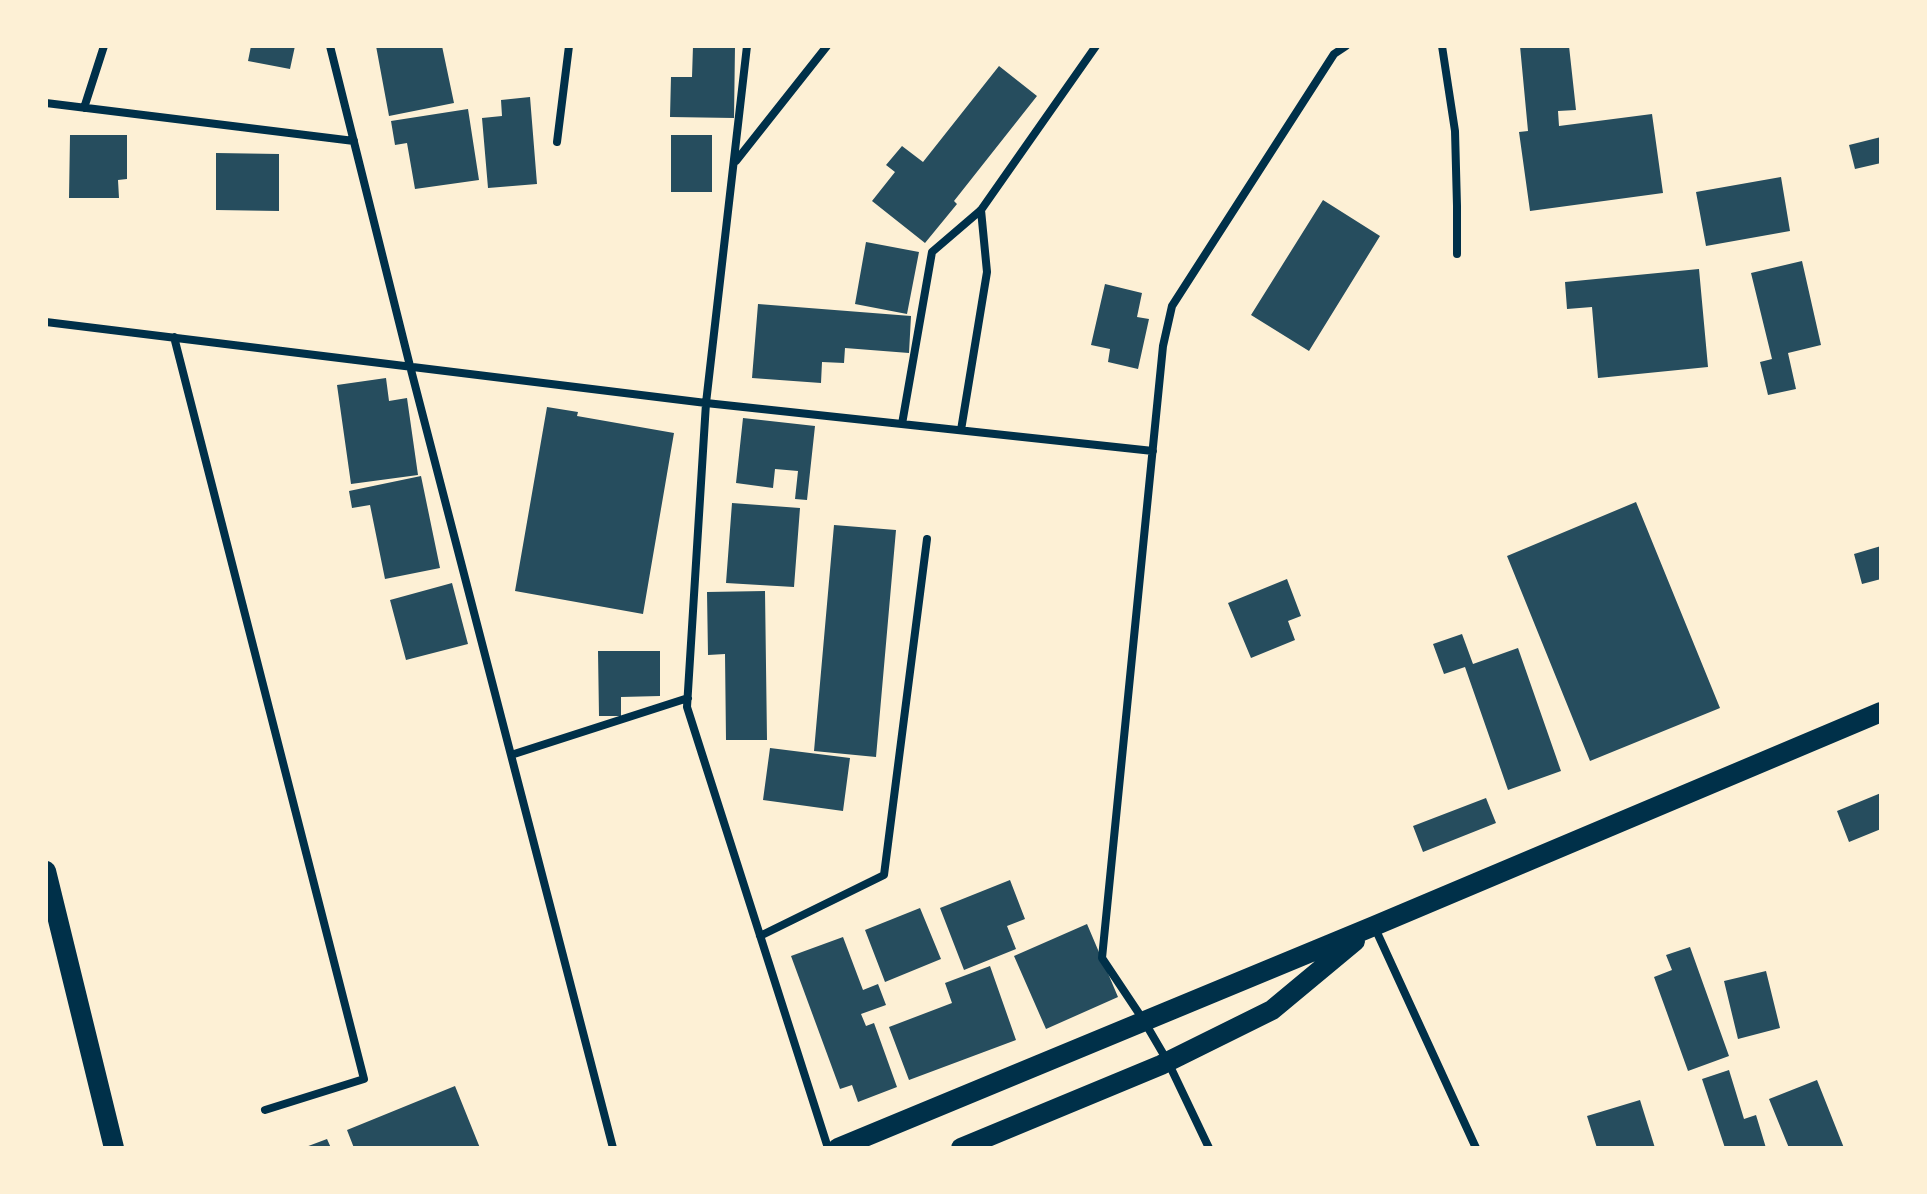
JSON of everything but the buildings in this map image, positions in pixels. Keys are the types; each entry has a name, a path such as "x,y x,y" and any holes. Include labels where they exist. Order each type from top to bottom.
{"main road":[{"path":"838,1148 1881,712"},
{"path":"46,871 114,1148"},
{"path":"961,1148 1168,1062 1272,1010 1374,926"}],"street":[{"path":"84,108 104,46"},
{"path":"330,46 613,1148"},
{"path":"557,142 569,46"},
{"path":"747,46 706,403 687,707 828,1148"},
{"path":"734,164 827,46"},
{"path":"902,424 932,252 981,210 1096,46"},
{"path":"1209,1148 1168,1062 1102,958 1163,346 1172,306 1334,54 1346,46"},
{"path":"1442,46 1455,131 1457,254"},
{"path":"46,103 354,141"},
{"path":"961,430 987,272 981,210"},
{"path":"46,322 706,403 1153,451"},
{"path":"174,337 364,1079 265,1110"},
{"path":"760,936 884,875 927,539"},
{"path":"511,755 688,698"},
{"path":"1374,926 1476,1148"}]}
